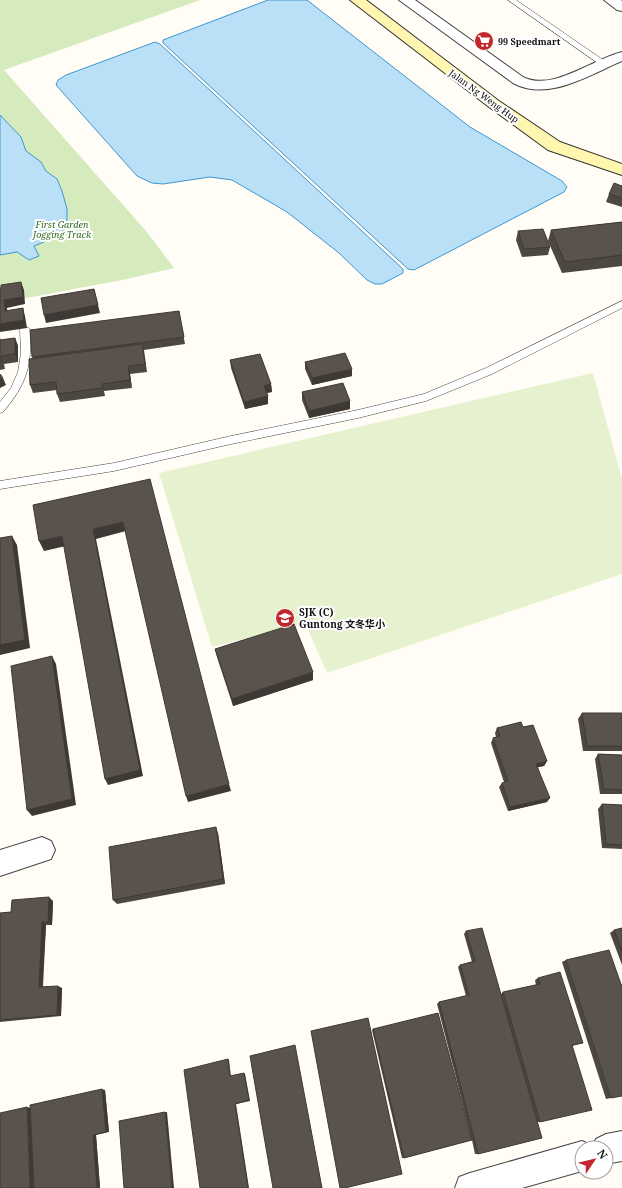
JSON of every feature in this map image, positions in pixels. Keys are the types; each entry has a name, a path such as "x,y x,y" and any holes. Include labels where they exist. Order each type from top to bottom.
{"main road":[{"name":"Jalan Ng Weng Hup","path":"357,0 488,100 554,146 622,170"}],"street":[{"path":"406,0 526,85 545,86 554,84 622,56"},
{"path":"611,0 622,7"},
{"path":"0,863 42,850"},
{"path":"470,1188 574,1158"}],"lane":[{"path":"512,0 605,64"},
{"path":"0,485 114,467 230,440 358,414 426,397 489,371 622,304"},
{"path":"0,409 14,394 24,372 26,346 25,329"}],"green space":[{"name":"First Garden Jogging Track","path":"0,0 200,0 4,70 146,231 174,268 127,279 0,303"},
{"path":"593,373 622,479 622,574 327,673 305,623 212,647 159,473"}],"water":[{"path":"268,0 307,0 470,127 562,181 567,187 564,192 414,270 408,269 163,43 163,40"},
{"path":"155,42 160,44 403,269 403,273 382,284 375,284 367,280 339,253 287,212 232,180 210,177 163,184 152,183 137,176 56,85 58,80 66,75"},
{"path":"0,115 21,137 26,151 41,162 46,171 57,179 67,209 67,220 61,235 34,246 39,256 29,260 17,252 0,255"}],"building":[{"path":"614,183 622,186 622,198 609,194"},
{"path":"622,222 622,255 565,262 551,230"},
{"path":"543,229 550,247 524,249 518,231"},
{"path":"21,282 23,297 4,300 5,311 23,308 24,320 0,324 1,285"},
{"path":"94,289 98,305 44,315 41,298"},
{"path":"179,311 184,337 32,357 30,330"},
{"path":"15,338 15,354 1,356 2,361 0,362 0,340"},
{"path":"142,344 145,364 128,366 130,380 102,384 103,388 57,394 56,382 30,385 29,359"},
{"path":"345,353 352,369 312,378 305,362"},
{"path":"260,354 271,384 264,386 268,396 244,402 230,360"},
{"path":"343,383 350,401 309,411 302,392"},
{"path":"150,479 229,784 186,796 123,522 93,529 140,770 105,779 62,536 39,541 33,505"},
{"path":"12,536 25,640 0,645 0,538"},
{"path":"294,624 313,672 232,699 215,649"},
{"path":"52,656 72,799 27,810 11,666"},
{"path":"582,713 622,713 622,746 587,746"},
{"path":"521,722 523,727 533,725 547,761 536,764 550,798 510,807 502,783 508,781 493,738 500,736 497,728"},
{"path":"598,754 622,755 622,790 604,789"},
{"path":"602,804 622,805 622,845 606,844"},
{"path":"216,827 223,879 113,900 109,847"},
{"path":"49,897 48,922 42,922 39,987 58,986 57,1015 0,1020 0,913 11,912 12,900"},
{"path":"482,928 542,1138 478,1154 439,1002 469,995 460,965 475,961 466,931"},
{"path":"622,928 622,951 614,930"},
{"path":"609,950 622,987 622,1096 611,1098 566,960"},
{"path":"560,972 583,1043 572,1045 592,1110 540,1122 503,992 540,984 538,978"},
{"path":"438,1013 472,1140 404,1158 373,1029"},
{"path":"368,1018 402,1174 340,1188 311,1031"},
{"path":"295,1045 322,1188 273,1188 250,1056"},
{"path":"228,1059 230,1076 244,1073 249,1100 235,1104 248,1188 200,1188 184,1070"},
{"path":"102,1089 106,1132 93,1135 97,1188 34,1188 30,1105"},
{"path":"27,1107 30,1188 0,1188 0,1113"},
{"path":"165,1112 172,1188 124,1188 119,1121"}],"place":[{"name":"99 Speedmart","path":"484,41"},
{"name":"SJK (C) Guntong 文冬华小","path":"285,618"}]}
